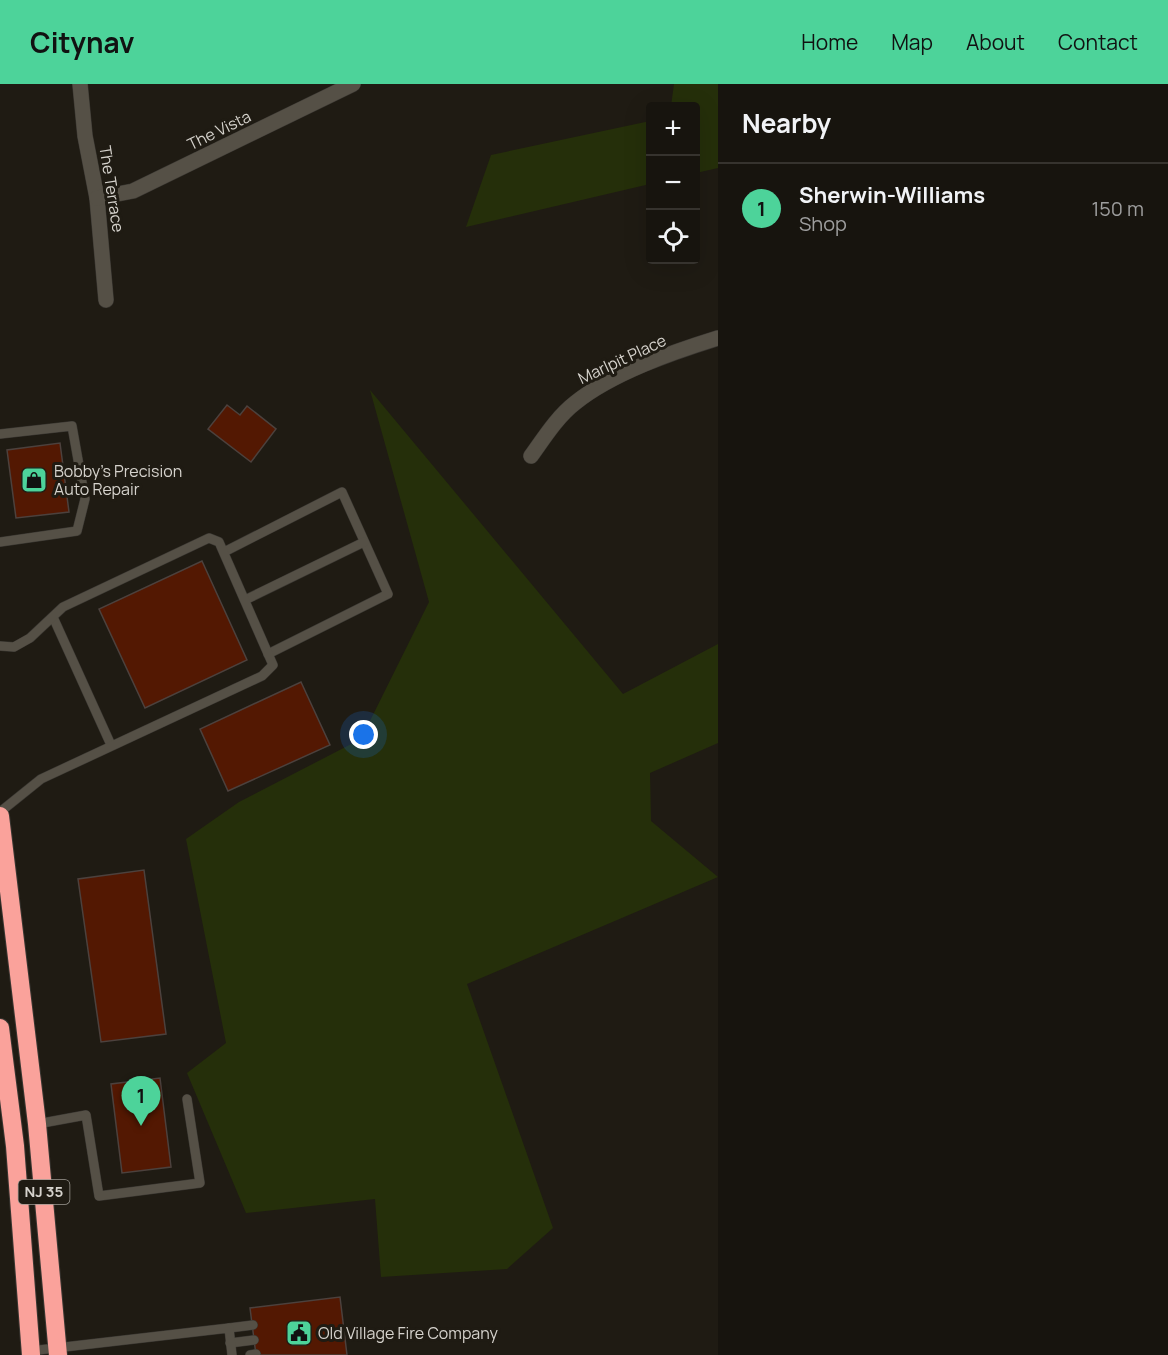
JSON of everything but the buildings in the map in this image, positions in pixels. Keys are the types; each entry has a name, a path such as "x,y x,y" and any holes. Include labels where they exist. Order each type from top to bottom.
{"highway":[{"name":"NJ 35","path":"0,814 37,1124 58,1352"},
{"name":"NJ 35","path":"0,1028 30,1353"}],"street":[{"name":"The Terrace","path":"80,84 85,136 97,198 106,300"},
{"name":"The Vista","path":"97,198 133,191 353,84"},
{"name":"Marlpit Place","path":"531,456 563,414 602,385 653,361 718,338"}],"lane":[{"path":"0,434 72,426 85,499 77,531 0,542"},
{"path":"224,552 342,492 388,594 268,654"},
{"path":"0,646 14,647 30,639 63,607 208,538 219,542 273,665 262,676 41,779 0,814"},
{"path":"244,600 364,542"},
{"path":"53,617 111,745"},
{"path":"37,1124 86,1115 99,1196 200,1183 187,1099"},
{"path":"30,1353 58,1352 252,1326"},
{"path":"229,1328 232,1355"},
{"path":"230,1343 254,1340"}],"green space":[{"path":"674,84 718,84 718,168 700,172 700,102 672,102"},
{"path":"646,122 646,185 466,227 491,155"},
{"path":"370,390 623,694 718,644 718,743 650,773 651,821 718,877 467,984 553,1228 507,1269 381,1277 375,1199 246,1213 187,1073 226,1043 186,839 239,802 361,739 429,602"}],"place":[{"name":"Bobby's Precision Auto Repair","path":"34,480"},
{"name":"Sherwin-Williams","path":"141,1126"},
{"name":"Old Village Fire Company","path":"299,1333"}]}
